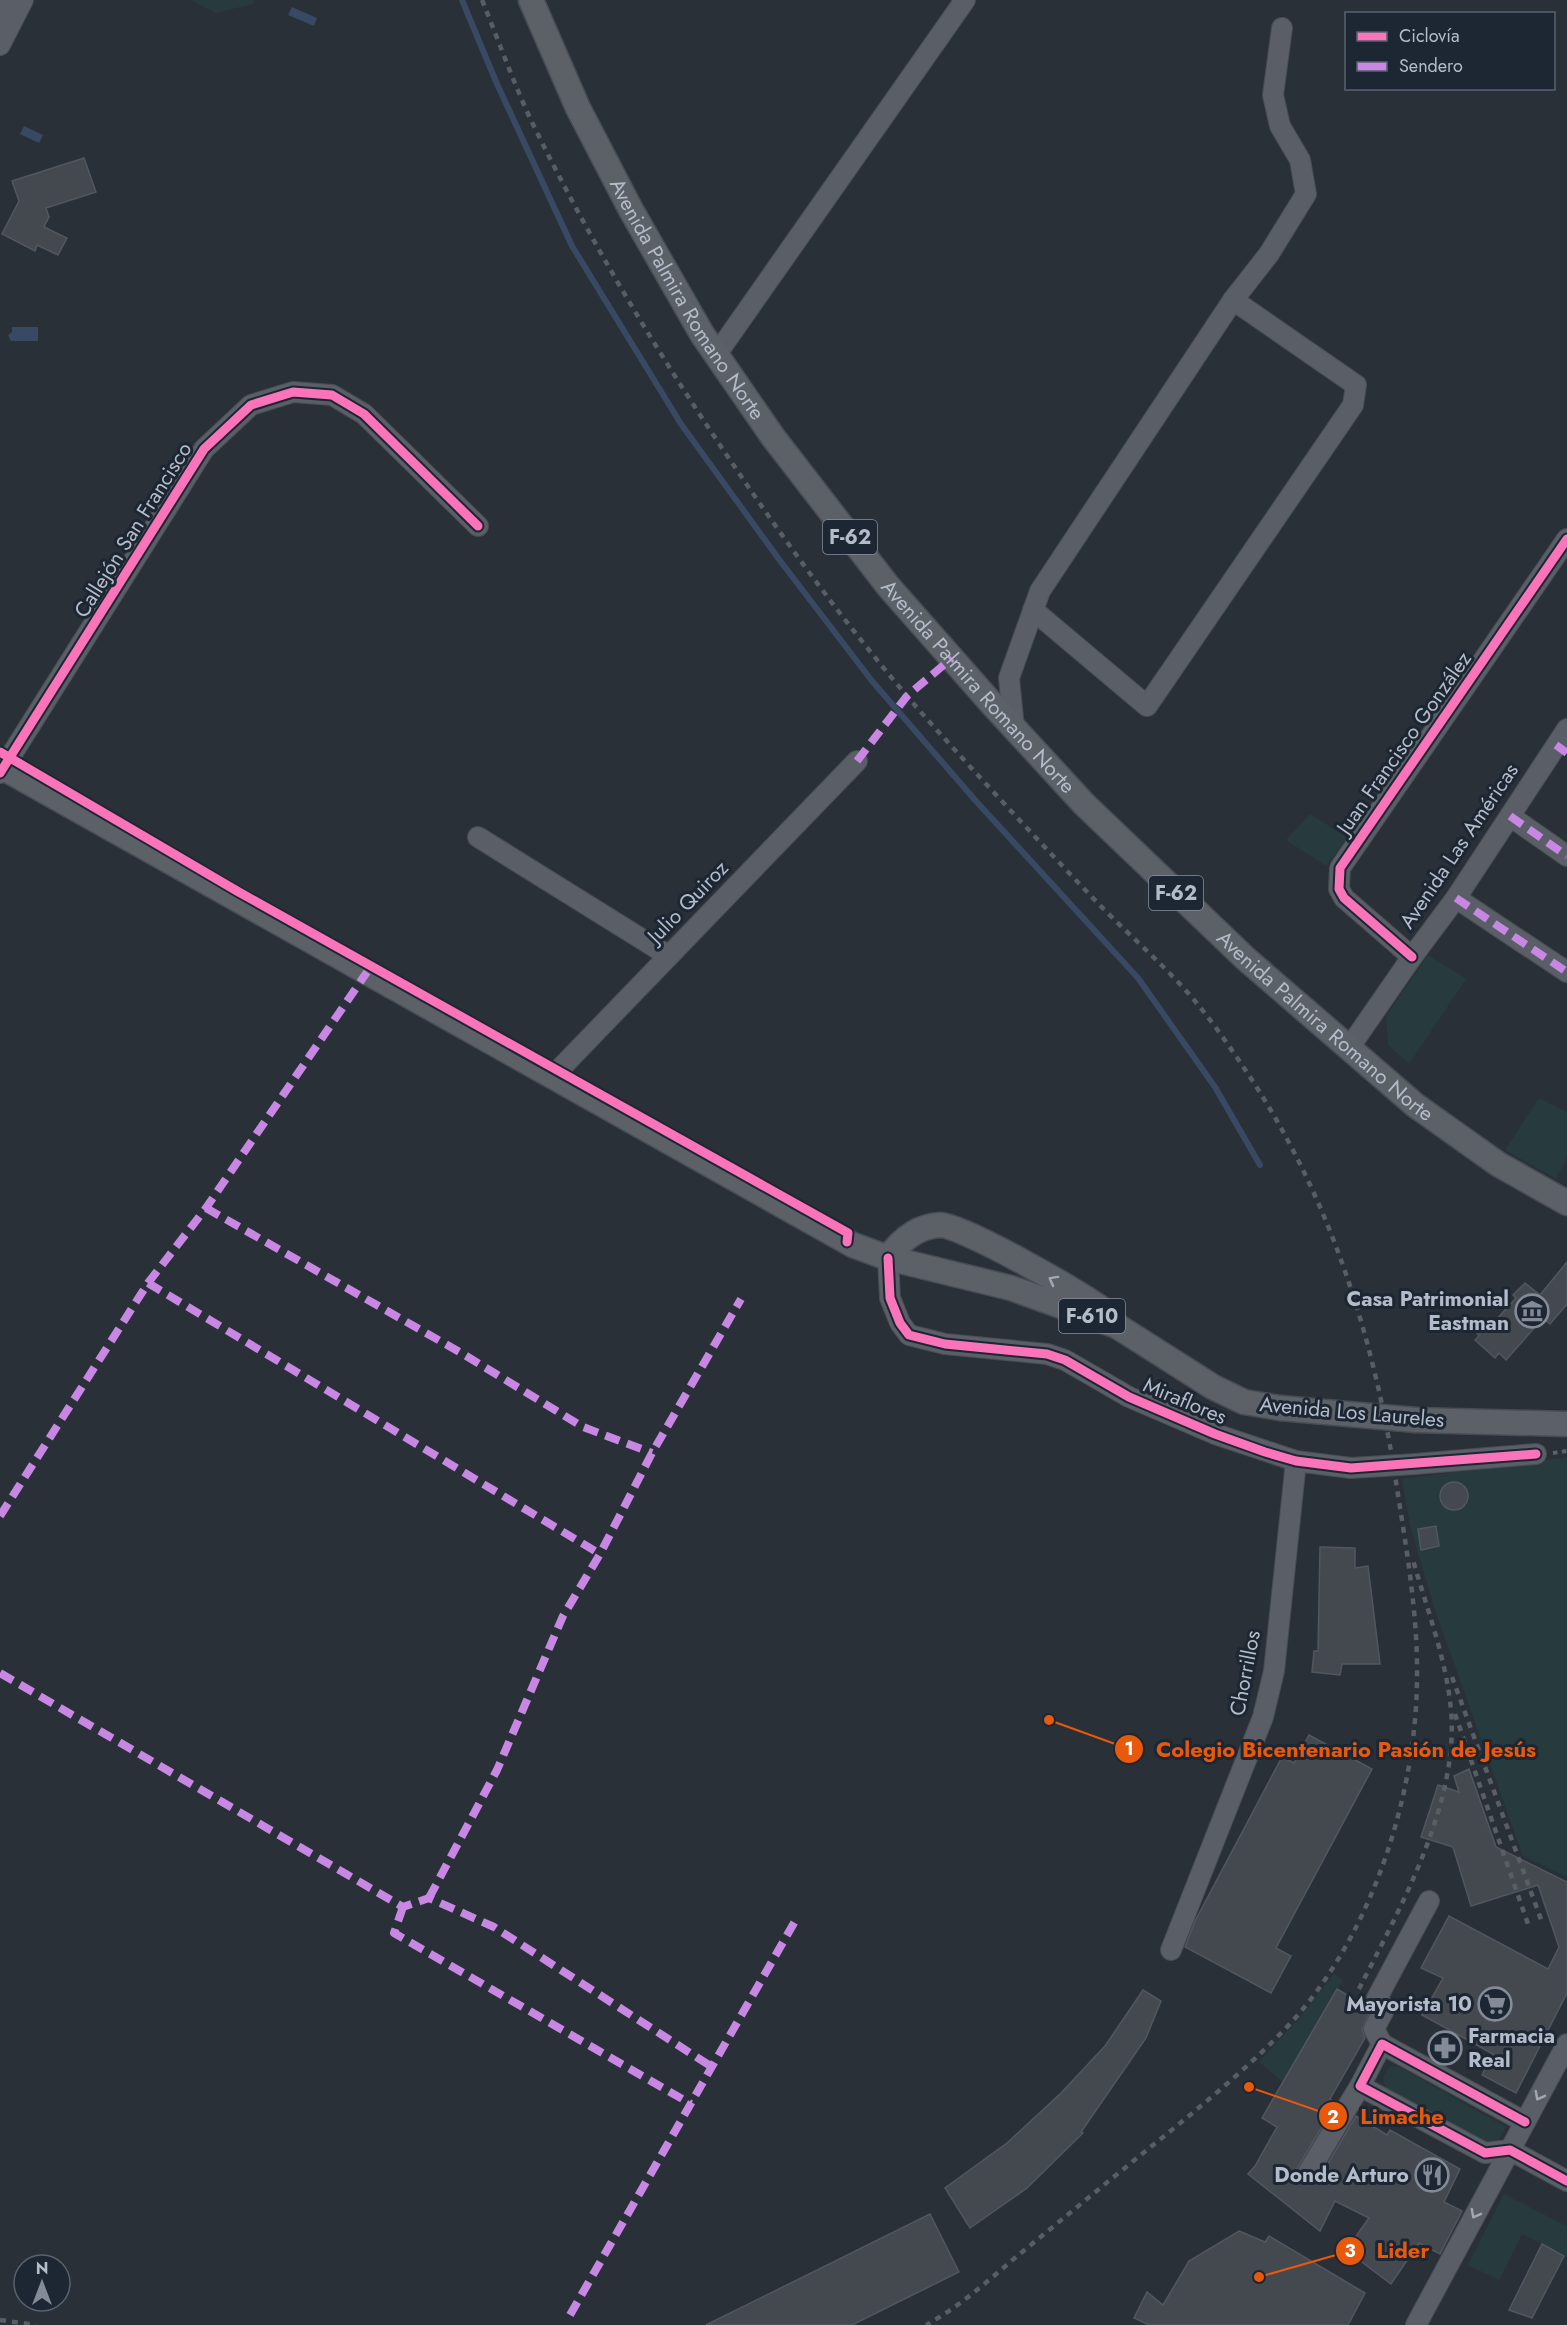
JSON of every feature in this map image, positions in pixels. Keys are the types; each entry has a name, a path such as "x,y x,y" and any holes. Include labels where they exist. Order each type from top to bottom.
{"main road":[{"name":"Avenida Palmira Romano Norte","path":"531,0 578,108 626,200 702,334 773,437 888,586 1084,804 1246,960 1424,1111 1498,1164 1565,1197"},
{"name":"Avenida Los Laureles","path":"1,769 853,1245 888,1258 1011,1288 1117,1326 1213,1387 1244,1402 1280,1408 1416,1420 1567,1424"},
{"path":"888,1258 908,1236 922,1228 944,1225 965,1233 1068,1287 1096,1304 1111,1316 1117,1326"}],"street":[{"path":"0,45 6,0"},
{"path":"4,16 23,0"},
{"path":"717,355 965,0"},
{"path":"1014,728 1009,678 1040,591 1233,300 1269,254 1306,195 1300,160 1280,126 1273,95 1282,28"},
{"path":"1033,609 1146,706 1353,405 1356,385 1233,300"},
{"name":"Callejón San Francisco","path":"1,769 204,449 251,405 293,392 332,395 364,414 478,526"},
{"name":"Juan Francisco González","path":"1412,957 1344,898 1339,889 1340,868 1567,539"},
{"name":"Avenida Las Américas","path":"1349,1048 1456,898 1510,816 1561,749 1567,729"},
{"name":"Julio Quiroz","path":"553,1076 857,760"},
{"path":"1510,816 1567,856"},
{"path":"478,837 669,956"},
{"path":"1456,898 1567,972"},
{"name":"Miraflores","path":"888,1258 890,1298 900,1323 909,1335 945,1344 1047,1354 1065,1360 1129,1397 1215,1434 1296,1461 1351,1468 1536,1455"},
{"name":"Chorrillos","path":"1171,1950 1263,1717 1274,1671 1296,1461"},
{"path":"1430,1901 1377,1998 1385,2008 1374,2029 1382,2044 1526,2122"},
{"path":"1308,2173 1360,2086 1382,2044"},
{"path":"1416,2325 1567,2044"},
{"path":"1360,2086 1485,2154 1510,2150 1567,2181"}],"green space":[{"path":"191,0 254,0 253,4 216,13"},
{"path":"1310,814 1348,838 1326,866 1286,840"},
{"path":"1428,955 1466,979 1409,1064 1388,1045 1386,1016"},
{"path":"1539,1098 1567,1112 1567,1158 1556,1179 1505,1150"},
{"path":"1567,1457 1567,1877 1523,1856 1435,1610 1411,1530 1402,1479"},
{"path":"1334,1974 1343,1980 1283,2082 1259,2062 1302,2015"},
{"path":"1398,2066 1506,2127 1494,2149 1385,2087 1383,2077 1389,2067"},
{"path":"1504,2194 1567,2226 1567,2257 1522,2234 1499,2280 1468,2265"}],"water":[{"path":"292,7 317,18 314,26 288,15"},
{"path":"24,126 43,135 39,143 20,134"},
{"path":"12,327 38,327 38,341 11,341 8,335 12,332"}],"building":[{"path":"84,158 96,192 46,208 49,217 44,227 67,238 58,255 37,245 35,251 2,234 19,201 12,181"},
{"name":"Casa Patrimonial Eastman","path":"1567,1262 1567,1304 1550,1324 1543,1318 1506,1360 1499,1353 1495,1358 1475,1340 1479,1336 1477,1333 1490,1319 1493,1323 1516,1298 1513,1295 1525,1283 1540,1295"},
{"path":"1454,1482 1464,1486 1468,1496 1464,1506 1454,1510 1444,1506 1440,1496 1444,1486"},
{"path":"1436,1526 1439,1546 1421,1550 1418,1529"},
{"path":"1320,1547 1355,1548 1355,1568 1368,1566 1380,1664 1342,1664 1340,1675 1312,1672 1314,1651 1318,1651"},
{"path":"1309,1735 1372,1769 1276,1948 1291,1956 1271,1993 1185,1947 1195,1921 1282,1757 1294,1763"},
{"name":"Mayorista 10","path":"1469,1769 1496,1847 1567,1882 1567,1993 1516,2093 1482,2075 1493,2054 1422,2015 1443,1978 1421,1968 1449,1916 1548,1969 1559,1947 1538,1885 1471,1906 1453,1847 1421,1837 1438,1785 1459,1792 1454,1776"},
{"path":"1337,1989 1371,2009 1362,2029 1365,2038 1330,2099 1336,2103 1298,2167 1296,2173 1298,2179 1307,2185 1318,2180 1356,2116 1387,2135 1390,2130 1460,2169 1444,2202 1462,2211 1440,2254 1419,2243 1391,2284 1346,2250 1369,2218 1335,2201 1320,2231 1248,2174 1277,2127 1262,2118"},
{"path":"1143,1990 1161,2001 1146,2038 1081,2132 1083,2133 1027,2188 970,2228 945,2188 1007,2143 1061,2093 1105,2046"},
{"path":"930,2214 959,2272 852,2325 706,2325"},
{"path":"1239,2231 1265,2242 1269,2236 1365,2293 1348,2325 1149,2325 1134,2318 1147,2292 1163,2305 1189,2261"},
{"path":"1542,2244 1564,2256 1532,2318 1509,2310"}],"waterway":[{"path":"462,0 497,84 572,246 681,424 778,558 872,681 975,800 1138,978 1215,1087 1260,1165"}],"railway":[{"path":"482,0 530,118 594,240 640,320 689,398 789,545 842,616 926,718 1089,894 1189,994 1220,1033 1248,1074 1303,1169 1325,1219 1361,1322 1387,1428 1411,1580 1416,1630 1415,1725 1408,1772 1397,1819 1383,1865 1364,1911 1342,1953 1316,1993 1286,2028 1248,2065 984,2284 926,2325"},
{"path":"1359,1989 1410,1887 1425,1850 1447,1775 1452,1738 1447,1683 1439,1647 1413,1560"},
{"path":"1452,1677 1542,1922"},
{"path":"1455,1714 1528,1924"},
{"path":"0,2320 36,2325"}],"marked path":[{"path":"857,761 907,696 952,658"},
{"path":"1556,745 1567,753"},
{"path":"1510,816 1567,856"},
{"path":"1456,898 1567,972"},
{"path":"0,1516 148,1283 206,1208 367,972"},
{"path":"206,1208 463,1354 583,1427 652,1453"},
{"path":"148,1283 600,1554"},
{"path":"429,1898 497,1770 563,1616 600,1554 652,1453 741,1299"},
{"path":"0,1673 403,1907 429,1898 494,1927 712,2067"},
{"path":"403,1907 394,1933 691,2104"},
{"path":"570,2315 798,1916"}],"cycle path":[{"path":"0,773 204,449 251,405 293,392 332,395 364,414 478,526"},
{"path":"1412,957 1344,898 1339,889 1340,868 1567,539"},
{"path":"0,752 237,891 848,1233 847,1242"},
{"path":"888,1258 890,1298 900,1323 909,1335 945,1344 1047,1354 1065,1360 1129,1397 1215,1434 1265,1452 1296,1461 1351,1468 1536,1454"},
{"path":"1525,2122 1382,2044 1360,2086 1485,2153 1510,2150 1567,2181"}],"place":[{"name":"Casa Patrimonial Eastman","path":"1532,1311"},
{"name":"Colegio Bicentenario Pasión de Jesús","path":"1049,1720"},
{"name":"Mayorista 10","path":"1495,2004"},
{"name":"Farmacia Real","path":"1445,2048"},
{"name":"Limache","path":"1249,2087"},
{"name":"Donde Arturo","path":"1432,2175"},
{"name":"Lider","path":"1259,2277"}]}
